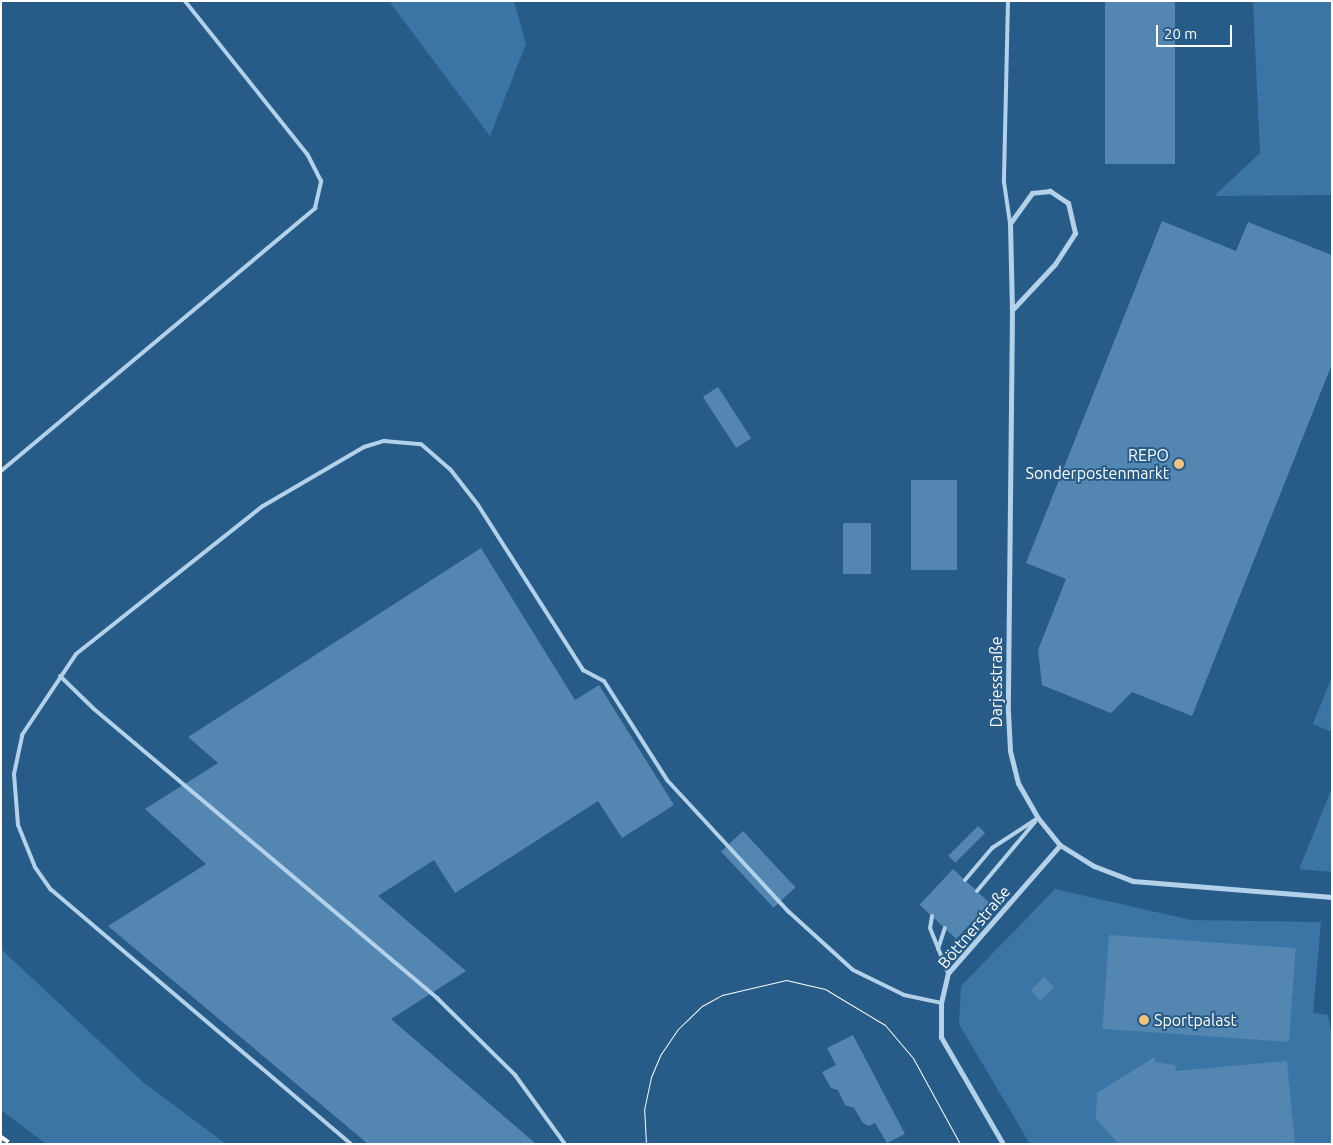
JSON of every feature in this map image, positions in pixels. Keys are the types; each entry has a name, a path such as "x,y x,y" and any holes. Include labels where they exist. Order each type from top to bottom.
{"street":[{"path":"1010,223 1032,193 1050,191 1068,203 1075,232 1055,264 1012,310"},
{"name":"Darjesstraße","path":"1010,223 1012,310 1008,712 1010,751 1018,783 1038,818 1060,845 1094,866 1133,881 1332,897"},
{"name":"Böttnerstraße","path":"1003,1144 942,1037 941,1003 948,973 1060,845"}],"lane":[{"path":"1,471 315,208 321,181 307,154 185,1"},
{"path":"1008,1 1004,182 1010,223"},
{"path":"351,1144 51,890 35,867 18,825 14,774 22,735 76,654 126,612 263,506 364,447 384,441 421,444 450,469 478,506 584,670 604,681 667,780 789,912 852,970 904,995 941,1003"},
{"path":"60,676 94,710 437,998 515,1075 565,1144"},
{"path":"964,880 992,848 1038,818"},
{"path":"978,891 1038,818"},
{"path":"932,916 930,928 948,973"},
{"path":"938,950 945,928"}],"shaded area":[{"path":"389,1 514,1 526,44 490,136"},
{"path":"1253,1 1332,1 1332,195 1214,196 1260,153"},
{"path":"1332,676 1332,732 1313,724"},
{"path":"1332,788 1332,872 1299,869"},
{"name":"Sportpalast","path":"1055,889 1191,920 1321,922 1313,1013 1328,1015 1332,1035 1332,1144 1030,1144 959,1024 961,986"},
{"path":"1,949 143,1082 226,1144 46,1144 1,1110"}],"building":[{"path":"1105,1 1175,1 1175,164 1105,164"},
{"name":"REPO Sonderpostenmarkt","path":"1162,221 1236,251 1248,222 1332,255 1332,364 1192,716 1132,692 1111,713 1042,685 1038,650 1066,579 1026,563"},
{"path":"718,387 751,438 736,448 703,397"},
{"path":"911,480 957,480 957,570 911,570"},
{"path":"843,523 871,523 871,574 843,574"},
{"path":"481,548 575,700 599,685 674,805 622,838 598,801 455,893 434,860 378,896 466,971 391,1019 536,1144 368,1144 108,926 206,864 145,809 218,763 188,737"},
{"path":"978,826 985,833 955,863 948,856"},
{"path":"743,831 796,887 774,908 721,851"},
{"path":"953,869 990,903 956,939 920,905"},
{"path":"1109,935 1296,948 1289,1042 1102,1029"},
{"path":"1044,977 1054,987 1040,1000 1031,990"},
{"path":"853,1035 905,1134 887,1143 875,1123 869,1126 863,1123 854,1108 845,1105 838,1090 831,1088 822,1072 836,1065 827,1048"},
{"name":"Sportpalast","path":"1155,1057 1155,1062 1175,1065 1176,1071 1287,1061 1295,1144 1119,1144 1096,1119 1097,1093"}],"tram line":[{"path":"646,1144 644,1110 651,1077 661,1054 677,1030 702,1006 722,995 786,980 825,989 885,1025 913,1058 960,1144"}],"railway":[{"path":"1,1137 11,1144"}],"place":[{"name":"REPO Sonderpostenmarkt","path":"1179,464"},
{"name":"Sportpalast","path":"1144,1020"}]}
